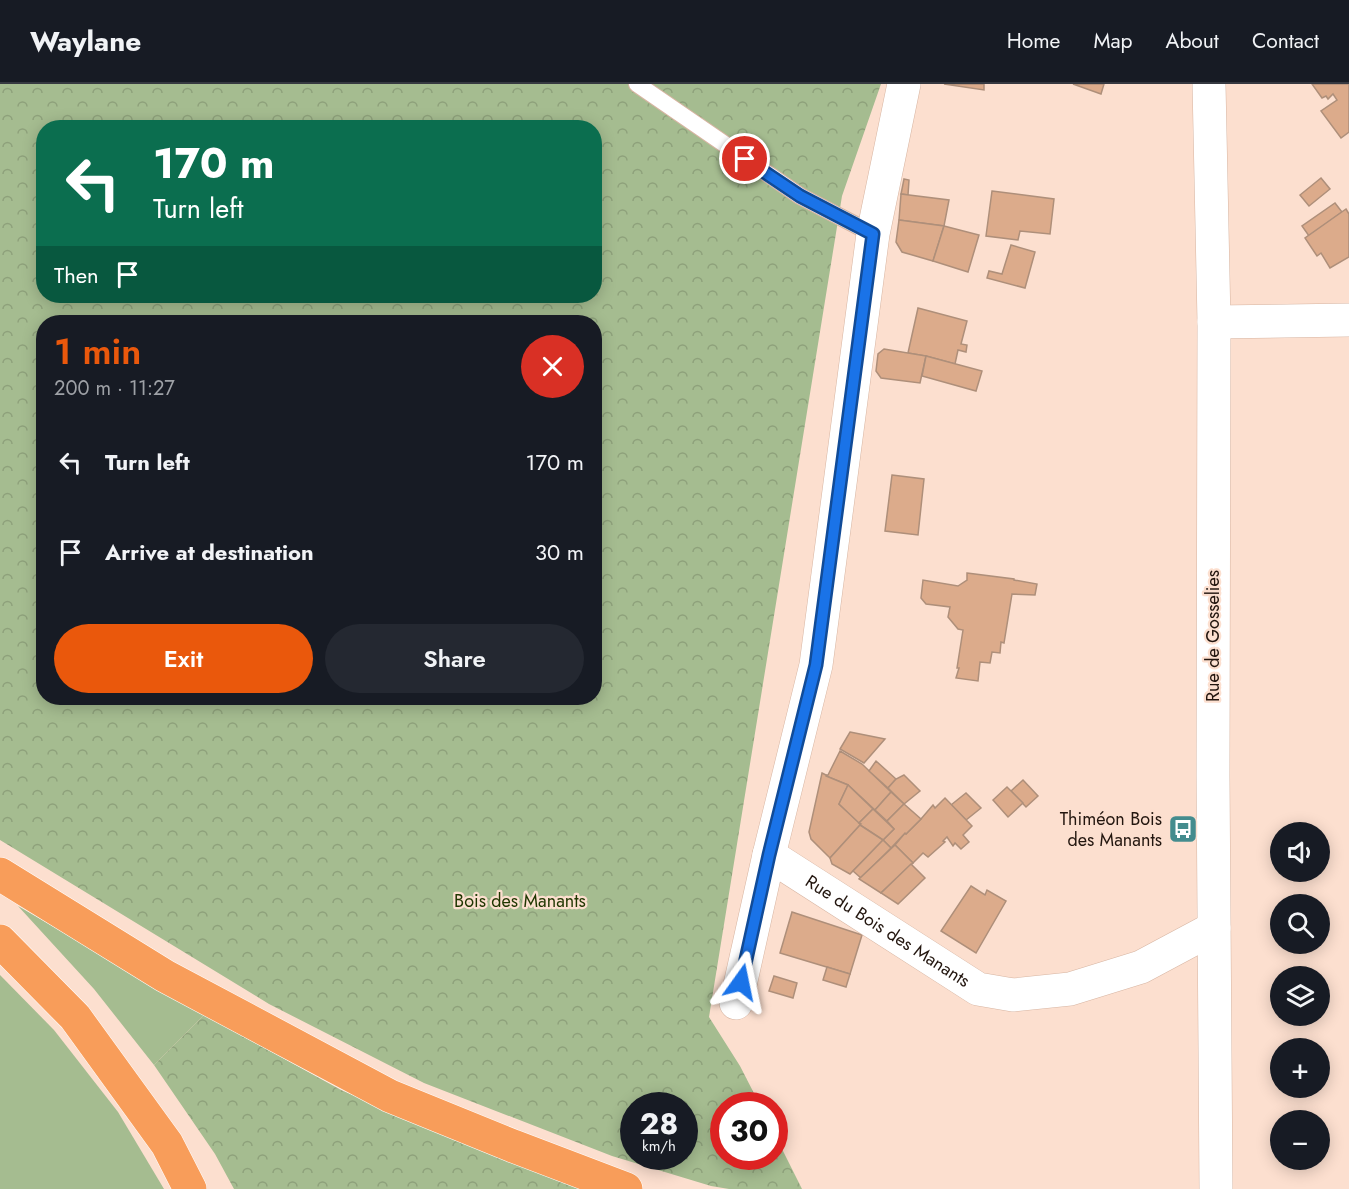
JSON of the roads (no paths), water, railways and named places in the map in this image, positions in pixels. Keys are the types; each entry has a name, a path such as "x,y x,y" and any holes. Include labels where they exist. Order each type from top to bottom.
{"highway":[{"path":"0,874 165,976 390,1096 626,1189"},
{"path":"0,941 75,1017 167,1144 190,1189"}],"street":[{"path":"736,1003 769,855 816,665 873,234 904,84"},
{"name":"Rue de Gosselies","path":"1209,84 1214,322 1216,1189"},
{"path":"1214,322 1349,320"},
{"name":"Rue du Bois des Manants","path":"769,855 978,989 1013,995 1070,989 1141,968 1214,928"}],"lane":[{"path":"637,84 800,196 873,234"}],"place":[{"name":"Thiméon Bois des Manants","path":"1183,829"}],"park label":[{"name":"Bois des Manants","path":"520,901"}]}
